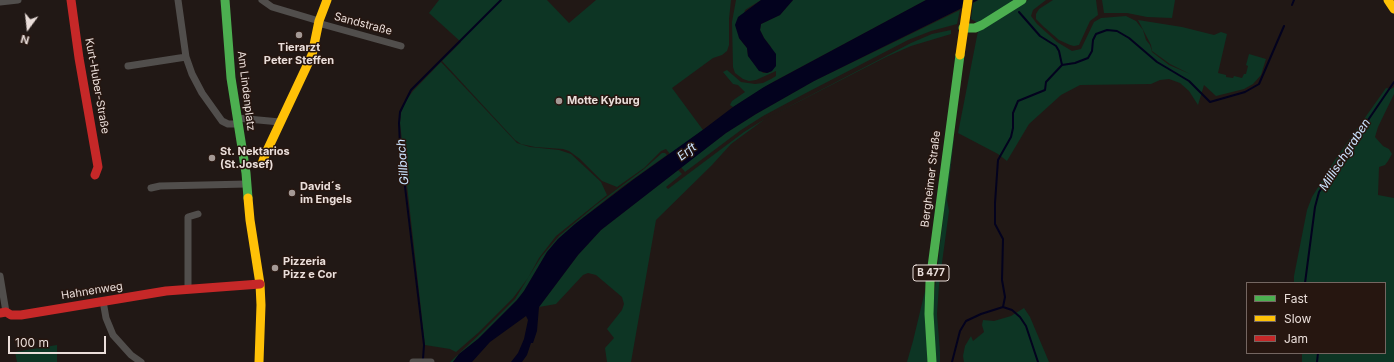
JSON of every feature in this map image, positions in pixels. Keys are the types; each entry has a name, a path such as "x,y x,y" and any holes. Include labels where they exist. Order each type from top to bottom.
{"main road":[{"name":"Kurt-Huber-Straße","path":"71,0 79,58 98,167 95,175"},
{"name":"Am Lindenplatz","path":"225,0 229,61 260,284 261,305 259,362"},
{"path":"262,164 280,122 312,56 319,22 327,0"},
{"name":"Bergheimer Straße","path":"932,362 929,314 930,282 963,28 968,0"},
{"path":"963,28 975,28 982,25 1022,0"},
{"path":"1388,0 1394,9"},
{"name":"Hahnenweg","path":"3,312 11,315 21,315 166,291 260,284"}],"street":[{"path":"0,2 18,0"},
{"path":"178,0 186,57 196,84 218,116 228,124 237,121 280,122"},
{"name":"Sandstraße","path":"262,0 272,6 319,22 401,46"},
{"path":"128,66 186,57"},
{"path":"150,188 160,186 247,184"},
{"path":"188,289 188,217 198,214"},
{"path":"0,276 3,312"},
{"path":"103,301 106,318 113,335 131,355 141,362"},
{"path":"414,362 429,362"}],"green space":[{"path":"439,0 547,0 569,23 596,0 731,0 729,45 727,51 722,55 713,58 672,88 703,130 670,154 666,149 661,151 644,168 617,187 602,181 580,159 569,151 521,144 515,140 442,61 461,42 429,13"},
{"path":"736,0 761,0 745,10 739,38 747,48 748,56 763,73 767,73 772,71 771,47 760,30 761,24 780,15 793,0 926,0 773,82 733,107 730,105 732,101 745,92 738,85 733,84 723,72 727,70 741,82 755,84 763,83 776,76 776,71 756,80 749,81 743,79 735,73 733,67 732,22"},
{"path":"978,0 1018,0 978,23 971,19 973,3"},
{"path":"1028,0 1046,0 1033,10 1031,16 1037,24 1057,42 1072,51 1081,49 1094,22 1101,18 1126,16 1136,21 1143,30 1152,52 1169,65 1190,74 1170,64 1152,51 1151,45 1138,20 1182,27 1214,35 1221,32 1227,34 1218,73 1226,75 1226,77 1233,78 1234,76 1242,78 1244,74 1246,74 1248,66 1246,65 1249,54 1266,59 1261,75 1253,84 1244,89 1216,96 1204,85 1198,105 1189,91 1180,83 1169,79 1160,80 1151,84 1080,85 1061,95 1029,124 1007,161 998,154 958,133 978,31"},
{"path":"1053,0 1096,0 1098,15 1090,21 1079,45 1070,45 1059,40 1036,19 1036,14 1039,9"},
{"path":"1102,0 1175,0 1172,18 1147,17 1127,13 1104,13"},
{"path":"960,10 957,24 931,31 908,40 763,116 741,130 685,172 681,167 726,133 814,81"},
{"path":"951,30 951,34 911,46 886,57 765,119 911,43 932,34"},
{"path":"441,62 517,143 530,147 559,150 571,154 601,182 607,195 556,236 539,258 528,278 513,298 478,333 456,352 450,349 425,345 400,123 401,113 405,102 413,91"},
{"path":"1394,87 1394,94 1378,127 1375,137 1383,146 1389,149 1392,154 1385,165 1379,167 1378,195 1394,198 1394,362 1302,362 1302,354 1386,354 1386,282 1294,282 1294,276 1307,210 1312,197 1335,160 1386,88 1391,89"},
{"path":"765,119 731,144 712,165 656,220 631,362 607,362 605,348 614,338 607,329 622,310 624,304 622,297 596,275 588,273 583,275 556,304 539,307 578,255 601,230 678,170 682,174 666,187 668,189 744,132"},
{"path":"954,138 947,200 949,211 939,285 937,314 940,362 935,362 932,314 952,140"},
{"path":"662,153 667,155 622,187 558,239 547,252 517,300 478,339 459,354 453,362 450,362 515,299 541,257 559,236"},
{"path":"925,291 928,362 907,362 913,341"},
{"path":"1024,308 1030,317 1049,362 964,362 963,356 965,346 971,336 973,341 984,332 982,325 983,320 994,321 1011,316"},
{"path":"57,345 57,362 17,362 15,352"}],"water":[{"path":"761,0 793,0 780,15 761,24 760,30 764,38 776,54 776,66 772,71 767,73 759,71 748,56 747,48 739,38 735,25 738,17"},
{"name":"Erft","path":"926,0 978,0 814,81 756,114 726,133 601,230 578,255 539,307 537,331 533,343 531,343 527,355 522,362 511,362 518,353 524,339 528,320 526,316 490,342 472,362 453,362 459,354 478,339 517,300 547,252 558,239 575,224 733,107 764,87"}],"waterway":[{"name":"Gillbach","path":"423,359 424,345 400,145 400,112 411,90 501,0"},
{"path":"1292,5 1294,0"},
{"path":"1019,12 1040,36 1056,46 1059,51 1062,65"},
{"path":"1003,307 1005,297 1002,280 1003,239 995,224 998,160 1011,137 1013,128 1013,113 1018,101 1045,90 1046,82 1062,65 1075,63 1088,58 1092,51 1093,40 1096,34 1107,30 1117,31 1129,38 1157,62 1189,81 1210,102 1245,92 1259,84 1284,26"},
{"name":"Millischgraben","path":"1305,282 1315,207 1319,192 1394,82"},
{"name":"Millischgraben","path":"1003,307 1012,310 1020,317 1026,326 1038,362"},
{"path":"952,362 960,331 966,321 981,314 1003,307"},
{"name":"Millischgraben","path":"1317,362 1318,354"}],"traffic: fast":[{"path":"225,0 231,78 246,173 248,198"},
{"path":"963,28 975,28 982,25 1022,0"},
{"path":"932,362 929,314 930,282 960,55"}],"traffic: slow":[{"path":"262,164 312,55 319,21 327,0"},
{"path":"960,55 968,0"},
{"path":"1388,0 1394,9"},
{"path":"248,198 260,284 261,305 259,362"}],"traffic: jam":[{"path":"71,0 79,58 98,167 95,175"},
{"path":"0,313 6,312 11,315 21,315 166,291 260,284"}],"place":[{"name":"Tierarzt Peter Steffen","path":"299,35"},
{"name":"Motte Kyburg","path":"559,101"},
{"name":"St. Nektarios (St.Josef)","path":"212,158"},
{"name":"David´s im Engels","path":"292,193"},
{"name":"Pizzeria Pizz e Cor","path":"275,268"}]}
